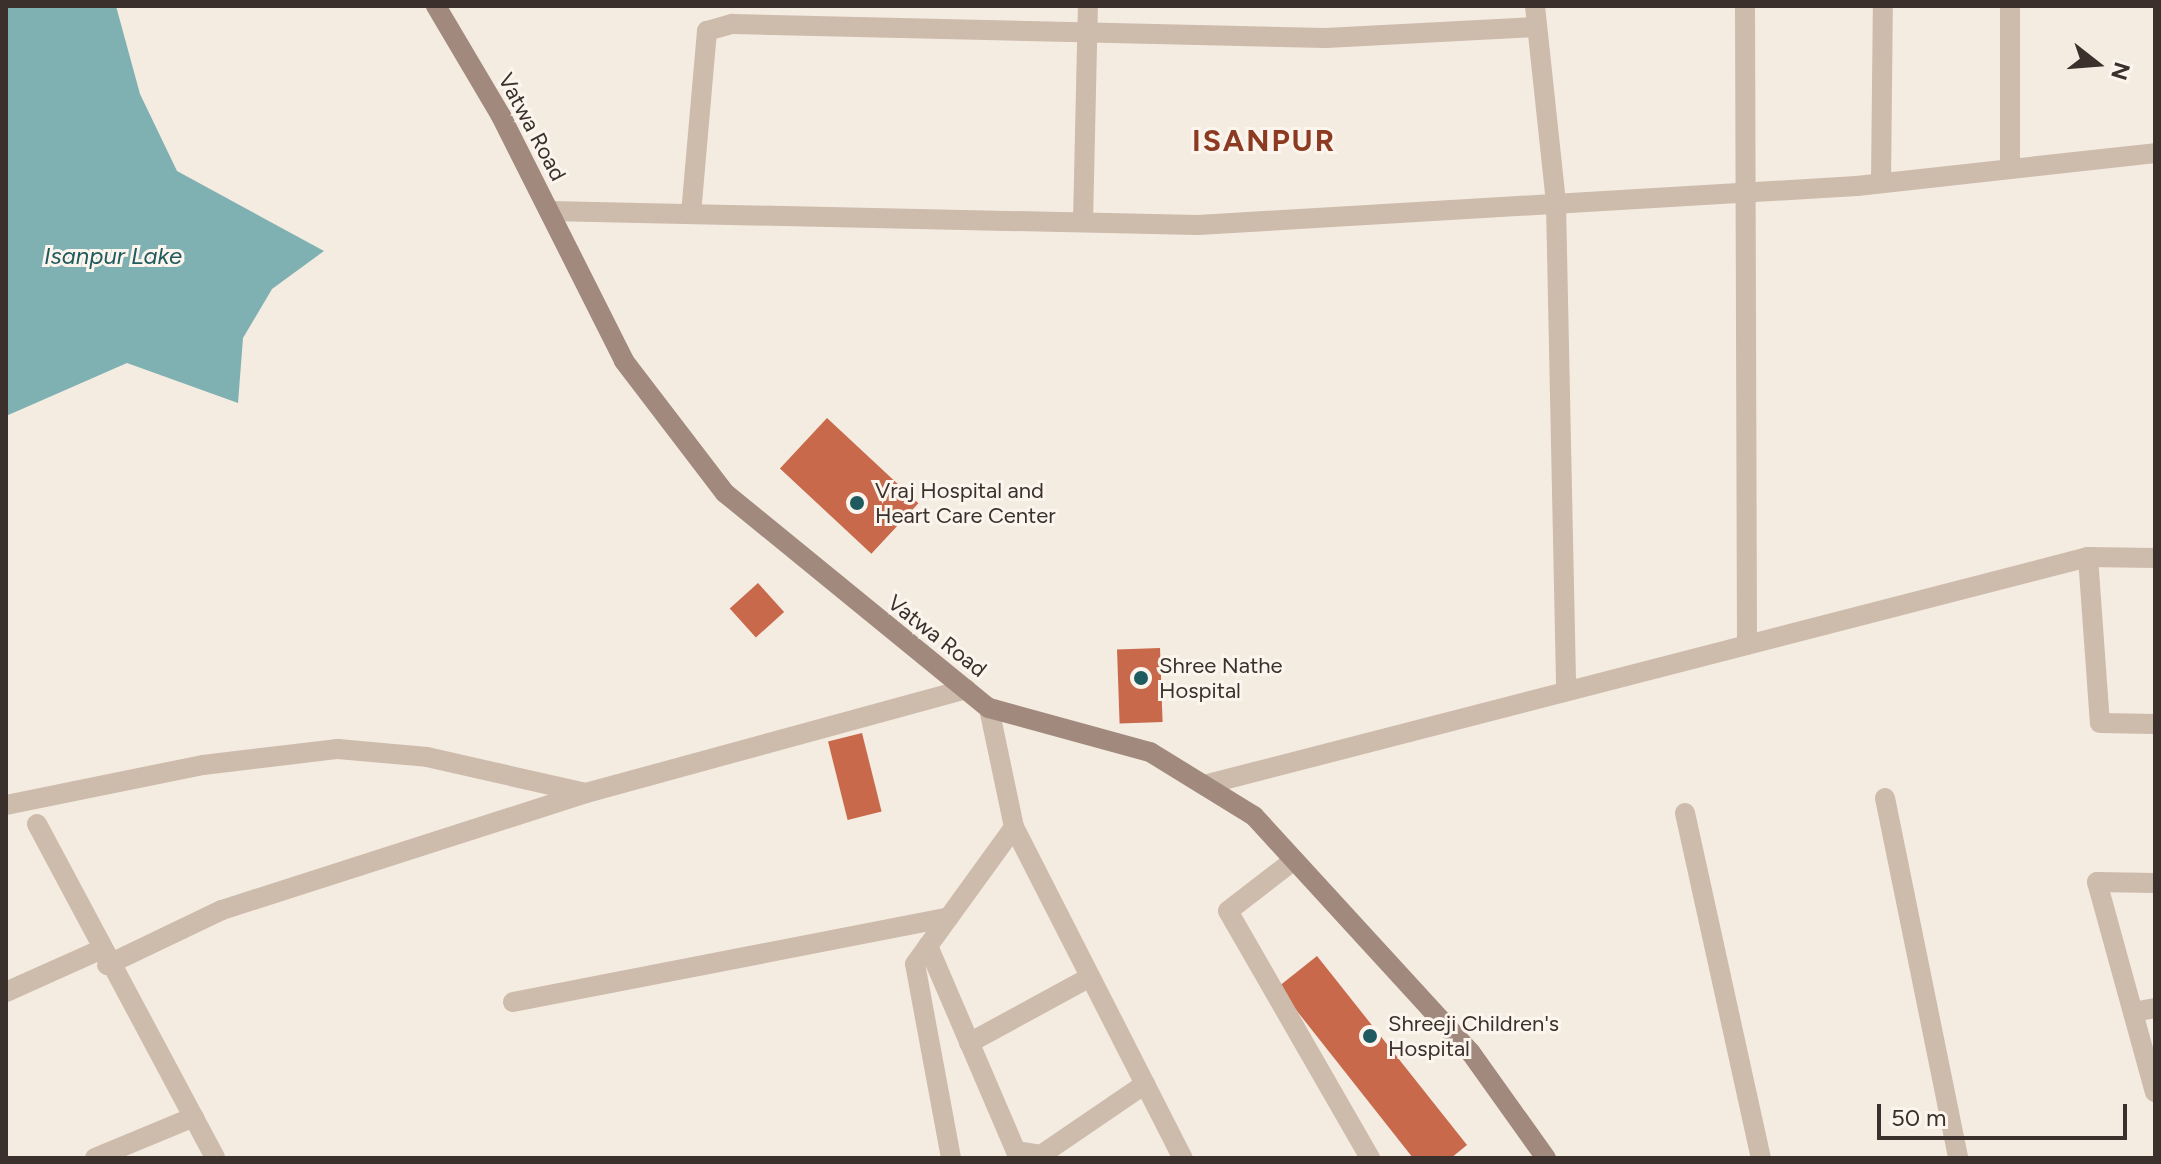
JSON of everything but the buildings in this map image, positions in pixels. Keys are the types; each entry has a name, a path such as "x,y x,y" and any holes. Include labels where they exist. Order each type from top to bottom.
{"main road":[{"name":"Vatwa Road","path":"436,6 549,211 624,361 725,493 989,708 1150,752 1254,816 1471,1053 1546,1158"}],"street":[{"path":"1083,222 1088,6"},
{"path":"1535,6 1556,204 1566,691"},
{"path":"1745,6 1747,645"},
{"path":"1881,183 1883,6"},
{"path":"2010,6 2010,169"},
{"path":"691,214 707,31 732,15 1088,32 1326,38 1536,27"},
{"path":"549,211 1198,225 1881,183 2155,153"},
{"path":"2088,557 2100,723 2155,724"},
{"path":"1204,785 2088,557 2155,558"},
{"path":"6,992 104,958 222,910 586,793 966,689"},
{"path":"989,708 1014,827 1183,1158"},
{"path":"6,805 189,768 338,749 427,757 586,793"},
{"path":"1885,798 1958,1158"},
{"path":"1685,813 1761,1158"},
{"path":"37,824 104,958 215,1158"},
{"path":"951,1158 915,964 1014,827"},
{"path":"1294,860 1228,911 1370,1158"},
{"path":"2155,883 2097,882 2155,1092"},
{"path":"513,1002 949,917"},
{"path":"928,946 1016,1151 1041,1155 1145,1084"},
{"path":"969,1043 1090,977"},
{"path":"2133,1012 2155,1008"},
{"path":"95,1158 194,1117"}],"water":[{"name":"Isanpur Lake","path":"6,6 116,6 140,94 177,171 324,251 272,289 243,338 238,403 127,363 6,416"}],"place":[{"name":"Vraj Hospital and Heart Care Center","path":"857,503"},
{"name":"Shree Nathe Hospital","path":"1141,678"},
{"name":"Shreeji Children's Hospital","path":"1370,1036"}],"district":[{"name":"ISANPUR","path":"1264,141"}]}
